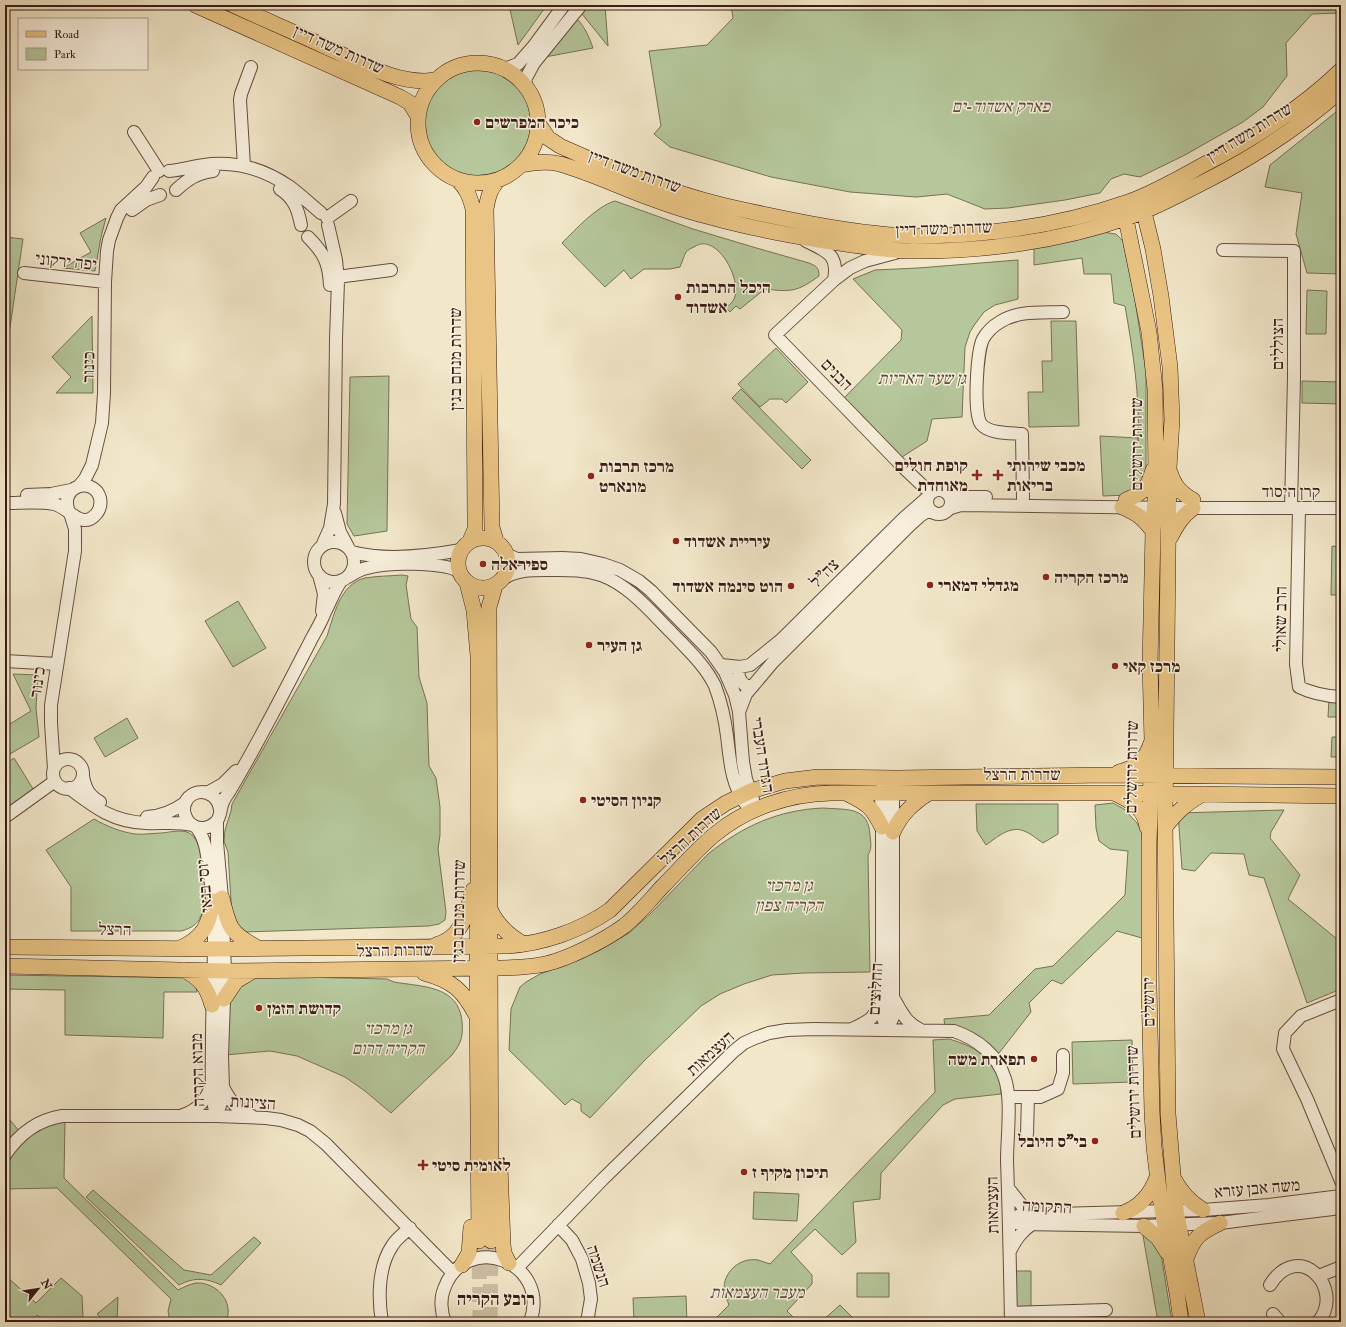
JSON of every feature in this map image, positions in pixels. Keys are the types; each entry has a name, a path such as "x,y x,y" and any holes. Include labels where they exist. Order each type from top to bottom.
{"main road":[{"name":"שדרות משה דיין","path":"195,5 400,97 410,103 418,116"},
{"name":"שדרות משה דיין","path":"232,5 388,75 426,82 436,80"},
{"path":"481,63 493,65 516,77 525,87 534,104 538,123 536,138 530,153 521,165 510,174 498,180 485,183 472,183 458,180 448,175 430,160 420,139 418,116 424,96 436,80 446,72 459,66 481,63"},
{"name":"שדרות משה דיין","path":"538,123 548,138 560,146 656,185 718,204 811,224 859,232 911,236 977,234 1060,221 1130,202 1243,144 1308,99 1341,70"},
{"name":"שדרות משה דיין","path":"521,165 539,161 560,164 652,199 714,218 798,237 906,251 979,249 1062,236 1091,229 1144,212 1251,156 1299,125 1318,111 1341,90"},
{"name":"שדרות מנחם בגין","path":"458,180 464,186 473,209 476,520 475,530 466,546"},
{"name":"שדרות מנחם בגין","path":"496,542 492,527 486,209 489,194 492,187 498,180"},
{"path":"1130,202 1144,212"},
{"name":"שדרות ירושלים","path":"1130,202 1126,218 1134,251 1149,332 1162,464 1162,504 1169,541 1158,793 1149,844 1149,986 1152,1112 1157,1177 1170,1218 1186,1258"},
{"path":"1153,249 1154,218 1164,202"},
{"name":"שדרות ירושלים","path":"1144,212 1153,249 1161,296 1170,367 1172,420 1162,464"},
{"path":"1091,229 1117,230 1129,241 1134,251"},
{"path":"1153,531 1143,518 1124,503 1141,493 1146,488 1162,464 1179,490 1193,504 1180,520 1169,541"},
{"name":"שדרות ירושלים","path":"1158,775 1152,740 1150,664 1153,531 1162,504"},
{"path":"483,538 496,542 503,547 506,554 508,567 506,573 499,582 488,588 473,587 463,577 458,560 466,546 483,538"},
{"name":"שדרות מנחם בגין","path":"463,577 474,610 478,656 478,870 490,1040 490,1100 485,1241 477,1018 484,968"},
{"name":"שדרות מנחם בגין","path":"484,946 490,908 489,607 499,582"},
{"path":"1110,775 1128,770 1139,763 1147,754 1152,740"},
{"name":"שדרות הרצל","path":"220,949 484,946 524,944 574,930 602,915 619,902 702,819 716,809 745,793 785,781 829,776 888,778 1158,775 1341,778"},
{"name":"שדרות הרצל","path":"184,970 219,971 484,968 520,967 545,964 562,959 589,947 609,936 628,922 711,837 735,820 776,802 800,796 818,794 887,793 1158,793 1341,796"},
{"path":"847,794 869,806 888,829 897,823 919,800 930,793"},
{"path":"1114,793 1130,800 1143,813 1147,822 1149,844"},
{"name":"שדרות ירושלים","path":"1158,793 1165,827"},
{"path":"1165,827 1182,807 1205,794"},
{"name":"ירושלים","path":"1165,827 1168,1114 1173,1177 1170,1218"},
{"path":"433,946 442,944 453,936 461,927 466,915 478,870"},
{"path":"180,948 201,934 218,900"},
{"path":"218,900 231,928 244,940 258,949"},
{"path":"490,908 495,918 509,935 524,944"},
{"name":"הרצל","path":"5,947 220,949"},
{"path":"5,966 184,970 200,980 209,995 218,1002 236,981 255,970"},
{"path":"407,968 448,981 461,992 477,1018"},
{"path":"490,1040 496,1072 498,1096 503,1245 504,1253 513,1265"},
{"path":"457,1269 469,1253 470,1246 471,1114 478,1068"},
{"path":"1123,1212 1133,1209 1145,1199 1154,1186 1157,1177"},
{"path":"1173,1177 1178,1187 1190,1202 1203,1210"},
{"name":"שדרות ירושלים","path":"1170,1218 1170,1258 1181,1322"},
{"path":"1198,1322 1186,1258 1192,1243 1203,1230 1220,1223"},
{"path":"1144,1226 1158,1238 1170,1258"}],"street":[{"path":"504,70 518,64 533,47 564,5"},
{"path":"525,87 526,78 534,63 581,5"},
{"path":"244,166 240,100 251,67"},
{"path":"134,132 160,173"},
{"path":"316,631 321,617 324,601 322,585 315,568 314,561 316,554 322,546 330,528 334,504 338,304 336,260 325,219 298,193 282,182 259,171 244,166 235,164 211,164 160,173 152,186 160,196 169,196 191,177 207,172 232,171 254,176 271,183 290,196 296,206 302,231 320,250 327,265 329,273 336,362"},
{"path":"160,173 174,174 177,177 178,186 176,190"},
{"name":"כינור","path":"75,488 89,472 102,423 104,399 107,251 109,240 121,210 160,173"},
{"name":"כינור","path":"106,281 115,242 124,220 133,208 140,203 160,196"},
{"path":"325,219 351,201"},
{"path":"301,224 302,218 309,212 313,211 325,219 327,231 321,237 308,237"},
{"path":"798,237 823,249 832,257 835,265 834,280"},
{"name":"הצוללים","path":"1223,250 1294,250 1295,508"},
{"name":"הבנים","path":"906,251 861,262 850,268 834,280 775,335 930,494"},
{"path":"337,277 391,270"},
{"name":"יפה ירקוני","path":"24,273 106,281"},
{"path":"1023,498 1022,434 992,430 983,426 979,420 977,370 979,352 983,339 990,330 1009,317 1032,313 1063,312"},
{"name":"כינור","path":"95,454 95,472 99,496"},
{"path":"5,495 51,494 88,486 99,496 100,504 99,510 96,514 85,520 76,518 61,506 52,504 5,503"},
{"path":"70,513 66,501 68,495 75,488"},
{"path":"946,492 952,501 950,508 946,513 939,515 932,513 927,504 930,494 938,490 946,492 961,497 1162,504"},
{"name":"צה\"ל","path":"740,667 750,664 781,640 930,494"},
{"path":"950,508 961,505 1124,503"},
{"path":"250,755 223,784 207,793 196,793 174,811 163,815 146,817 132,815 110,808 92,797 86,789 82,768 73,760 69,759 61,761 57,764 55,775 61,786 69,788 101,811 117,818 144,823 181,823 206,828 211,826 218,816 223,802 239,776 316,631 335,590 352,571 354,558 340,532 334,504"},
{"name":"קרן היסוד","path":"1162,504 1193,504 1242,508 1341,508"},
{"name":"הרב שאולי","path":"1295,508 1296,664 1299,687 1310,693 1341,697"},
{"name":"צה\"ל","path":"739,712 746,694 797,637 905,530 929,510"},
{"name":"כינור","path":"55,775 51,705 75,551 75,529 70,513"},
{"name":"כינור","path":"75,551 83,532 96,514"},
{"path":"322,546 331,542 337,542 343,544 350,550 377,556 414,556 428,555 466,546"},
{"name":"הגדוד העברי","path":"506,554 517,559 562,558 587,560 613,567 645,586 662,602 721,665 735,695 739,712 743,762 746,779 745,793"},
{"path":"319,575 329,581 335,582 366,568 383,565 429,565 447,566 463,577"},
{"name":"הגדוד העברי","path":"499,582 511,574 528,571 582,571 601,576 615,582 639,600 691,652 706,670 711,679 721,706 735,783 753,800 753,811"},
{"path":"5,661 57,664"},
{"path":"721,665 740,667 738,672 740,681 746,686 753,686"},
{"name":"כינור","path":"51,723 54,733 62,748 73,760"},
{"path":"5,817 55,775"},
{"path":"69,788 73,788 79,783 83,776"},
{"name":"החלוצים","path":"887,1030 893,1017 888,998 888,829 887,793 883,786 888,778"},
{"path":"207,793 218,801 218,816"},
{"path":"186,802 184,813 186,818 194,826"},
{"name":"יוסי בנאי","path":"218,816 217,842 220,949"},
{"name":"יוסי בנאי","path":"194,826 200,832 205,844 218,900"},
{"name":"מבוא הקריה","path":"216,1116 213,1101 218,1087 218,1002 220,949"},
{"path":"850,1029 865,1023 873,1017 888,998 912,1026 921,1030"},
{"path":"1341,1000 1301,1016 1285,1033 1283,1049 1307,1099 1341,1181"},
{"name":"העצמאות","path":"513,1265 558,1225 734,1051 744,1043 769,1033 814,1028 954,1031 977,1041 991,1054 1005,1079 1008,1097 1008,1188 1010,1220 1011,1317 1068,1316 1106,1310"},
{"path":"1008,1097 1040,1097 1058,1089 1063,1073 1063,1055"},
{"path":"177,1117 190,1113 201,1105 208,1095 218,1087 236,1107 255,1117"},
{"path":"1027,1134 1028,1097"},
{"name":"הציונות","path":"5,1155 21,1135 42,1121 67,1116 255,1117 281,1120 298,1124 310,1131 326,1144 410,1228 457,1269"},
{"path":"1008,1188 1032,1220 1015,1240 1010,1252"},
{"name":"משה אבן עזרא","path":"1170,1218 1203,1210 1269,1205 1341,1196"},
{"name":"משה אבן עזרא","path":"1170,1218 1220,1223 1341,1208"},
{"name":"התקומה","path":"1010,1220 1020,1224 1032,1220 1123,1212 1170,1218"},
{"name":"התקומה","path":"1032,1220 1144,1226 1170,1218"},
{"name":"הנשמה","path":"558,1225 572,1240 582,1259 589,1283 591,1299 587,1322"},
{"path":"382,1322 380,1311 380,1294 385,1260 392,1246 410,1228"},
{"path":"446,1322 442,1310 443,1293 446,1284 457,1269 477,1259 485,1257 493,1258 513,1265 527,1279 533,1293 534,1308 530,1322"},
{"path":"1270,1285 1279,1273 1293,1266 1308,1267 1321,1275 1329,1288 1330,1304 1326,1314 1318,1322"},
{"path":"1321,1275 1341,1267"}],"green space":[{"path":"509,5 547,5 518,45"},
{"path":"589,5 605,5 608,46 582,14"},
{"name":"פארק אשדוד-ים","path":"731,5 1341,5 1341,13 1312,14 1286,43 1287,76 1263,107 1243,122 1185,155 1140,177 1124,174 1111,179 1100,193 1065,200 1008,208 985,209 947,194 916,197 850,192 771,177 670,147 654,134 661,126 649,51 707,45 733,18"},
{"path":"577,19 585,29 593,48 545,57"},
{"name":"כיכר המפרשים","path":"477,69 498,73 515,85 527,102 531,123 527,144 515,161 498,173 477,177 456,173 439,161 427,144 423,123 427,102 439,85 456,73"},
{"path":"1341,108 1341,274 1307,273 1296,234 1302,193 1265,187 1270,165"},
{"path":"615,201 693,229 809,263 817,267 819,276 794,290 765,289 740,309 736,306 730,312 726,308 732,303 736,291 735,281 731,270 719,251 711,246 702,244 686,252 680,267 670,269 644,269 631,279 624,270 605,287 562,243 594,213"},
{"path":"106,218 95,271 63,268 91,252 80,233"},
{"path":"1102,232 1116,234 1123,241 1135,300 1146,372 1146,481 1129,495 1103,496 1100,436 1138,438 1137,390 1125,306 1114,303 1111,274 1084,274 1082,258 1034,265 1034,244"},
{"path":"5,237 23,239 5,361"},
{"name":"גן שער האריות","path":"1018,260 1018,299 995,305 984,312 970,332 965,347 962,417 932,419 927,441 902,457 844,398 901,340 902,330 853,279 875,270"},
{"path":"1307,290 1327,291 1326,334 1306,334"},
{"path":"92,316 93,393 56,393 71,377 52,357"},
{"path":"1051,321 1076,321 1079,426 1029,427 1028,392 1043,392 1042,361 1052,361"},
{"path":"776,348 808,382 786,403 782,399 770,399 760,407 738,384"},
{"path":"389,376 387,531 354,536 347,524 350,377"},
{"path":"1302,381 1341,382 1341,404 1302,403"},
{"path":"741,389 811,460 802,469 732,398"},
{"path":"1332,546 1341,547 1341,595 1331,595"},
{"path":"402,575 408,576 406,585 411,619 417,627 419,677 427,703 429,766 436,778 440,807 440,835 438,849 446,912 445,920 439,924 429,926 244,932 232,917 228,852 224,841 225,830 232,804 327,636 339,601 344,593 356,581 365,578"},
{"path":"238,601 266,648 233,667 205,621"},
{"path":"13,674 38,675 36,708 39,737 10,754 5,745 5,727 31,711"},
{"path":"1329,699 1341,699 1341,717 1328,717"},
{"path":"127,718 138,738 105,757 94,738"},
{"path":"1332,737 1341,737 1341,757 1331,757"},
{"path":"14,758 35,792 5,811 5,764"},
{"path":"1113,803 1124,809 1137,823 1145,838 1142,938 1117,931 1062,984 1052,980 1029,1003 1031,1012 996,1057 945,1028 944,1019 989,1015 1035,969 1053,966 1125,895 1128,851 1110,849 1099,841 1096,828 1095,805"},
{"path":"976,804 1058,804 1058,834 1043,843 1026,832 1014,830 1004,833 986,845 977,831"},
{"name":"גן מרכזי הקריה צפון","path":"823,808 848,810 861,814 866,819 869,826 871,844 868,855 870,972 772,975 720,994 701,1006 646,1059 590,1118 581,1111 581,1104 572,1099 565,1105 509,1050 511,1009 520,987 526,982 540,974 579,960 629,933 650,914 708,854 734,835 762,821 776,816 807,809"},
{"path":"1284,810 1271,832 1270,838 1300,875 1288,899 1337,939 1341,945 1341,989 1307,1003 1264,878 1249,875 1244,854 1211,853 1195,871 1182,869 1178,813"},
{"path":"94,819 124,832 135,834 181,831 187,832 193,836 201,853 204,875 203,909 198,922 195,925 181,931 71,931 71,887 46,850"},
{"path":"5,975 194,978 197,992 164,992 163,1038 65,1035 65,990 5,989"},
{"name":"גן מרכזי הקריה דרום","path":"254,976 387,979 394,982 437,990 454,1000 459,1009 462,1021 461,1039 452,1055 391,1113 365,1091 345,1077 297,1056 270,1051 225,1055 229,1001 233,991"},
{"name":"מעבר העצמאות","path":"949,1039 969,1046 980,1053 990,1063 999,1078 1001,1084 1001,1094 955,1099 943,1105 881,1173 880,1199 853,1202 856,1242 842,1255 815,1229 791,1252 812,1275 812,1284 787,1311 798,1322 712,1322 729,1305 725,1296 724,1283 726,1277 734,1267 739,1263 751,1260 758,1260 770,1264 935,1092 933,1040"},
{"path":"1132,1040 1133,1082 1073,1084 1072,1042"},
{"path":"5,1114 20,1132 10,1142 5,1137"},
{"path":"65,1120 64,1178 178,1290 189,1285 202,1283 217,1290 225,1298 227,1304 227,1322 170,1322 168,1311 171,1299 57,1188 5,1189 5,1163 10,1153 36,1129"},
{"path":"93,1190 184,1270 211,1275 254,1237 261,1243 221,1285 200,1279 184,1282 179,1285 86,1197"},
{"path":"754,1192 799,1194 797,1221 753,1219"},
{"path":"1142,1230 1160,1248 1172,1322 1158,1322"},
{"path":"1016,1271 1031,1271 1031,1307 1016,1307"},
{"path":"857,1273 889,1273 889,1297 857,1297"},
{"path":"6,1276 36,1303 61,1278 82,1296 83,1316 77,1322 46,1322 37,1315 30,1322 8,1322"},
{"path":"686,1296 687,1322 634,1322 633,1298"},
{"path":"118,1297 117,1322 105,1322 97,1314"},
{"name":"מעבר העצמאות","path":"840,1305 853,1318 853,1322 821,1322"}],"tunnel":[{"path":"479,1241 480,1322"},
{"path":"490,1322 491,1241"}],"place":[{"name":"כיכר המפרשים","path":"477,122"},
{"name":"היכל התרבות אשדוד","path":"678,297"},
{"name":"קופת חולים מאוחדת","path":"977,475"},
{"name":"מכבי שירותי בריאות","path":"998,475"},
{"name":"מרכז תרבות מונארט","path":"591,476"},
{"name":"עיריית אשדוד","path":"676,541"},
{"name":"ספיראלה","path":"483,564"},
{"name":"מרכז הקריה","path":"1046,577"},
{"name":"מגדלי דמארי","path":"930,585"},
{"name":"הוט סינמה אשדוד","path":"791,586"},
{"name":"גן העיר","path":"589,645"},
{"name":"מרכז קאי","path":"1115,666"},
{"name":"קניון הסיטי","path":"583,800"},
{"name":"קדושת הזמן","path":"259,1008"},
{"name":"תפארת משה","path":"1034,1059"},
{"name":"בי\"ס היובל","path":"1095,1141"},
{"name":"לאומית סיטי","path":"423,1165"},
{"name":"תיכון מקיף ז","path":"744,1172"}],"district":[{"name":"רובע הקריה","path":"496,1299"}]}
